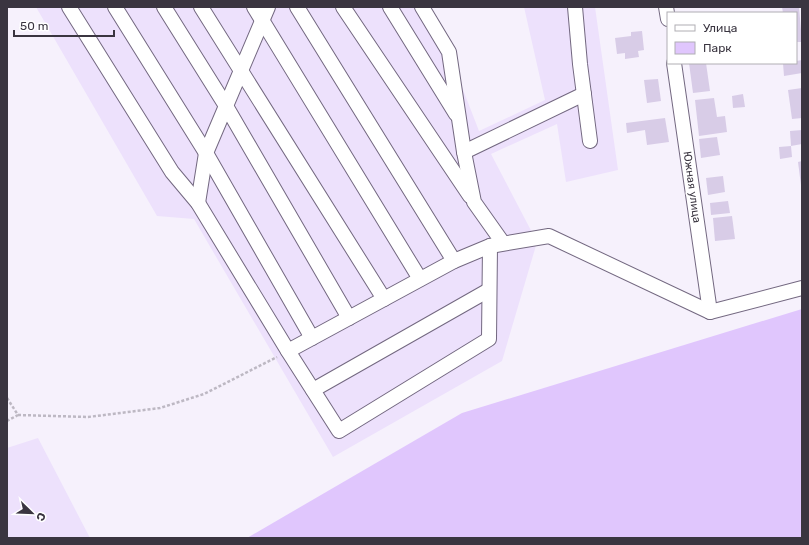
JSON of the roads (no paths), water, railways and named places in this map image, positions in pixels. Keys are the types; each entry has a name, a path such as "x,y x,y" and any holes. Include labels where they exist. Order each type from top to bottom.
{"street":[{"path":"69,7 172,172 198,203 288,351 340,432 489,339 489,290 496,245 474,202 343,7"},
{"path":"115,7 206,153 312,338"},
{"path":"164,7 226,106 348,318"},
{"path":"201,7 384,299"},
{"path":"254,7 420,279"},
{"path":"198,203 206,153 268,7"},
{"path":"297,7 454,261"},
{"path":"390,7 459,119"},
{"path":"422,7 449,52 464,152 474,202"},
{"path":"576,7 590,141"},
{"name":"Южная улица","path":"674,64 710,312"},
{"path":"464,152 584,94"},
{"path":"288,351 454,261 496,245 550,236 710,312 802,288"},
{"path":"313,390 489,290"}]}
